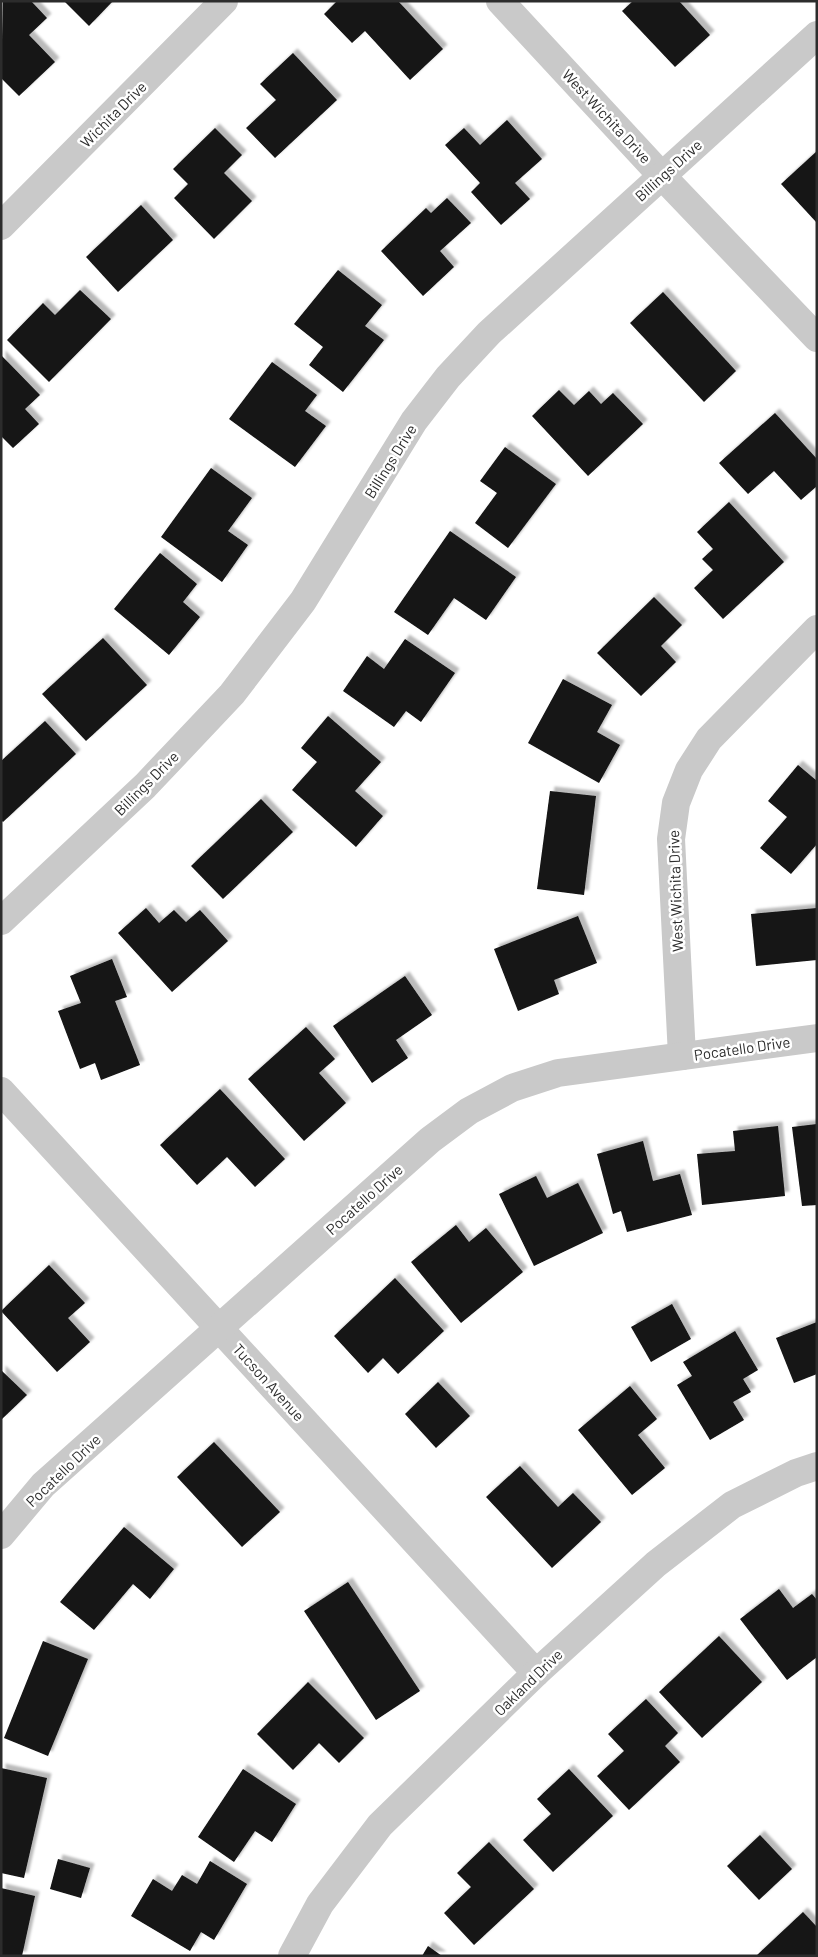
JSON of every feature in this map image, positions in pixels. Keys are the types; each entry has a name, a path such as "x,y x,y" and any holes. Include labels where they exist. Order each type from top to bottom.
{"street":[{"name":"Wichita Drive","path":"1,226 224,1"},
{"name":"West Wichita Drive","path":"500,1 662,176 817,338"},
{"name":"Billings Drive","path":"1,922 144,786 232,694 303,601 414,421 448,377 489,333 817,35"},
{"name":"West Wichita Drive","path":"682,1056 671,839 676,803 689,770 709,739 817,629"},
{"name":"Pocatello Drive","path":"1,1535 43,1485 430,1140 469,1111 512,1088 558,1072 817,1038"},
{"name":"Tucson Avenue","path":"1,1091 536,1673"},
{"name":"Oakland Drive","path":"292,1956 320,1904 380,1825 536,1673 656,1564 732,1504 796,1473 817,1466"}],"building":[{"path":"3,1 31,1 47,18 29,35 55,62 19,96 1,78"},
{"path":"64,1 113,1 89,26"},
{"path":"337,1 398,1 443,49 410,80 365,31 352,43 324,14"},
{"path":"633,1 679,1 710,35 675,67 622,11"},
{"path":"293,53 337,100 275,158 246,128 276,100 260,84"},
{"path":"507,120 542,159 515,183 530,199 501,225 471,192 480,183 445,145 464,128 480,145"},
{"path":"215,128 242,155 224,173 252,201 214,239 174,198 188,184 173,169"},
{"path":"817,151 817,223 781,184"},
{"path":"447,198 471,223 440,251 454,267 423,296 381,251 426,208 431,213"},
{"path":"141,205 173,240 118,292 86,257"},
{"path":"338,270 382,305 365,326 384,340 343,392 309,365 323,347 294,324"},
{"path":"80,290 111,319 49,382 7,340 43,303 55,315"},
{"path":"663,292 736,371 704,402 630,323"},
{"path":"1,355 40,395 25,409 39,424 13,448 1,436"},
{"path":"272,362 317,395 305,411 326,426 295,467 229,419"},
{"path":"559,390 574,405 589,391 601,404 613,393 643,424 588,476 532,416"},
{"path":"775,413 817,459 817,486 801,500 774,471 748,494 719,463"},
{"path":"505,447 556,484 508,548 475,523 497,493 480,481"},
{"path":"211,468 252,498 228,531 248,545 222,582 161,537"},
{"path":"729,502 784,562 723,619 694,588 713,570 702,559 713,549 697,532"},
{"path":"450,531 516,577 486,620 454,598 428,635 394,612"},
{"path":"160,553 197,584 183,602 200,617 169,655 114,609"},
{"path":"654,597 682,625 661,646 676,662 641,696 597,653"},
{"path":"103,638 147,685 86,741 42,694"},
{"path":"405,639 455,673 421,722 406,711 394,727 343,691 367,656 384,669"},
{"path":"563,679 612,705 597,732 620,745 599,783 528,743"},
{"path":"328,716 381,762 355,791 383,816 356,847 292,790 317,762 301,748"},
{"path":"45,721 76,754 3,822 1,820 1,761"},
{"path":"798,765 817,781 817,844 791,874 760,848 787,817 768,801"},
{"path":"550,791 596,796 584,895 537,889"},
{"path":"261,799 293,832 223,899 191,866"},
{"path":"146,908 159,923 174,910 186,922 200,910 228,941 172,992 118,933"},
{"path":"817,908 817,960 756,966 751,914"},
{"path":"578,916 597,963 554,980 559,994 518,1011 494,949"},
{"path":"112,959 127,997 115,1001 140,1065 101,1080 95,1063 80,1069 58,1011 81,1003 70,976"},
{"path":"405,976 432,1015 396,1040 408,1058 372,1083 333,1026"},
{"path":"306,1027 335,1059 319,1073 346,1103 304,1141 248,1079"},
{"path":"220,1089 285,1159 255,1187 227,1157 197,1185 160,1145"},
{"path":"817,1124 817,1205 802,1206 792,1127"},
{"path":"778,1126 785,1196 702,1205 697,1154 735,1151 733,1131"},
{"path":"643,1141 653,1181 680,1174 692,1215 627,1232 621,1211 613,1214 597,1154"},
{"path":"536,1176 547,1198 578,1183 603,1233 534,1266 499,1194"},
{"path":"456,1225 469,1242 486,1228 523,1272 461,1323 411,1262"},
{"path":"49,1265 85,1303 68,1318 90,1342 57,1372 1,1311"},
{"path":"395,1278 444,1331 398,1374 383,1358 368,1373 334,1336"},
{"path":"672,1304 691,1339 651,1362 631,1327"},
{"path":"817,1322 817,1374 794,1383 776,1338"},
{"path":"735,1331 758,1370 743,1379 751,1392 733,1402 744,1420 710,1440 677,1385 692,1376 683,1362"},
{"path":"1,1370 27,1395 1,1420"},
{"path":"438,1382 470,1416 436,1448 405,1414"},
{"path":"630,1386 657,1419 638,1435 665,1468 632,1495 578,1430"},
{"path":"214,1442 280,1512 242,1547 177,1477"},
{"path":"520,1466 558,1507 573,1493 601,1522 552,1568 486,1497"},
{"path":"124,1527 174,1569 150,1599 133,1584 94,1630 60,1602"},
{"path":"348,1582 420,1691 376,1720 304,1611"},
{"path":"779,1589 793,1608 812,1594 817,1600 817,1657 787,1680 740,1619"},
{"path":"719,1636 762,1682 702,1738 659,1692"},
{"path":"43,1641 88,1659 48,1756 4,1738"},
{"path":"308,1682 364,1738 339,1763 319,1743 293,1770 257,1734"},
{"path":"646,1699 678,1733 665,1746 680,1762 629,1810 597,1776 624,1751 608,1734"},
{"path":"1,1768 47,1778 24,1878 1,1873"},
{"path":"243,1769 296,1804 272,1842 255,1831 234,1862 198,1837"},
{"path":"569,1769 613,1816 553,1872 523,1840 551,1814 537,1799"},
{"path":"760,1835 792,1869 759,1900 727,1866"},
{"path":"489,1842 534,1889 474,1945 444,1913 471,1887 457,1873"},
{"path":"58,1859 90,1868 81,1898 50,1889"},
{"path":"210,1861 247,1884 214,1940 201,1932 190,1951 131,1916 153,1879 172,1891 182,1875 197,1884"},
{"path":"1,1888 35,1896 22,1956 1,1956"},
{"path":"803,1912 817,1927 817,1956 756,1956"},
{"path":"428,1946 442,1956 422,1956"}]}
